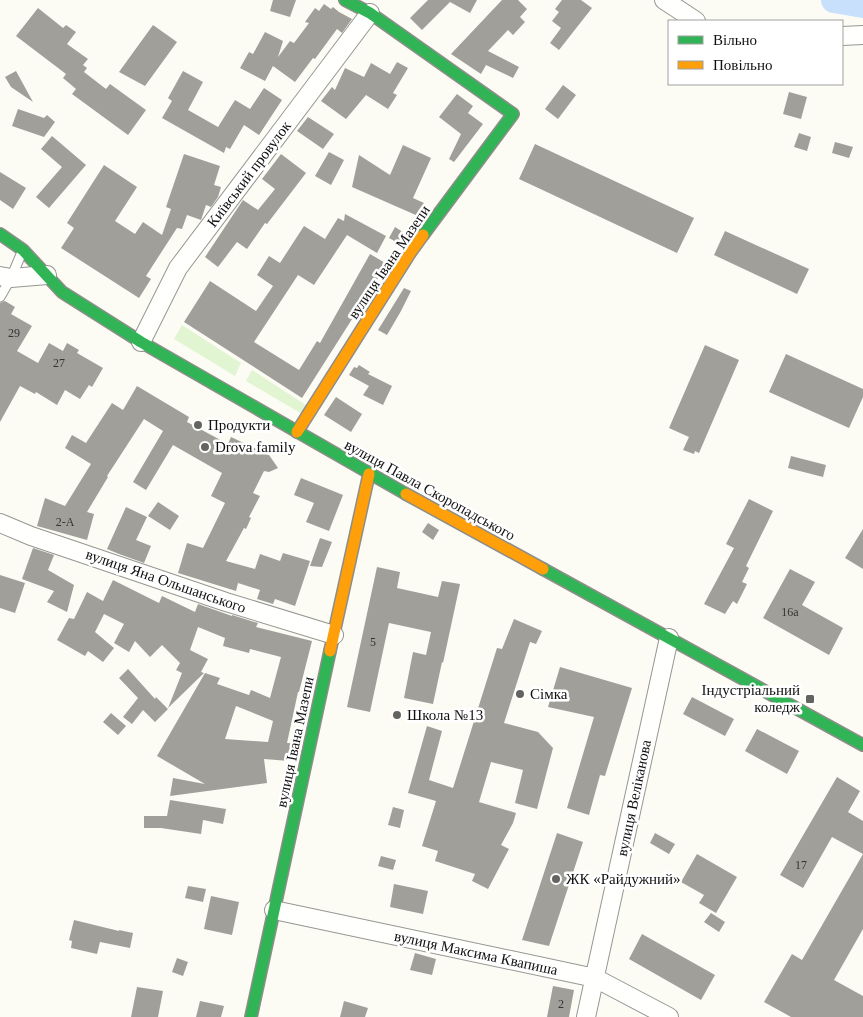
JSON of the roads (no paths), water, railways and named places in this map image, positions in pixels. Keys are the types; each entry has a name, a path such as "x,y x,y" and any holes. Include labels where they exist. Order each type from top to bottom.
{"street":[{"path":"664,0 694,20"},
{"name":"вулиця Івана Мазепи","path":"297,432 410,253 513,114 358,5"},
{"name":"Київський провулок","path":"141,342 178,268 358,5"},
{"path":"843,36 863,36"},
{"name":"вулиця Павла Скоропадського","path":"0,234 23,250 62,292 141,342 369,474 863,745"},
{"path":"6,277 47,275"},
{"name":"вулиця Івана Мазепи","path":"251,1017 369,474"},
{"name":"вулиця Яна Ольшанського","path":"0,523 40,539 226,602 334,635"},
{"name":"вулиця Веліканова","path":"586,1017 669,638"},
{"name":"вулиця Максима Квапиша","path":"274,910 595,978 669,1017"}],"lane":[{"path":"0,296 6,277 23,250"}],"waterway":[{"path":"834,0 863,5"}],"place":[{"name":"Продукти","path":"198,425"},
{"name":"Drova family","path":"205,447"},
{"name":"Сімка","path":"520,694"},
{"name":"Індустріальний коледж","path":"810,699"},
{"name":"Школа №13","path":"397,715"},
{"name":"ЖК «Райдужний»","path":"556,879"}]}
